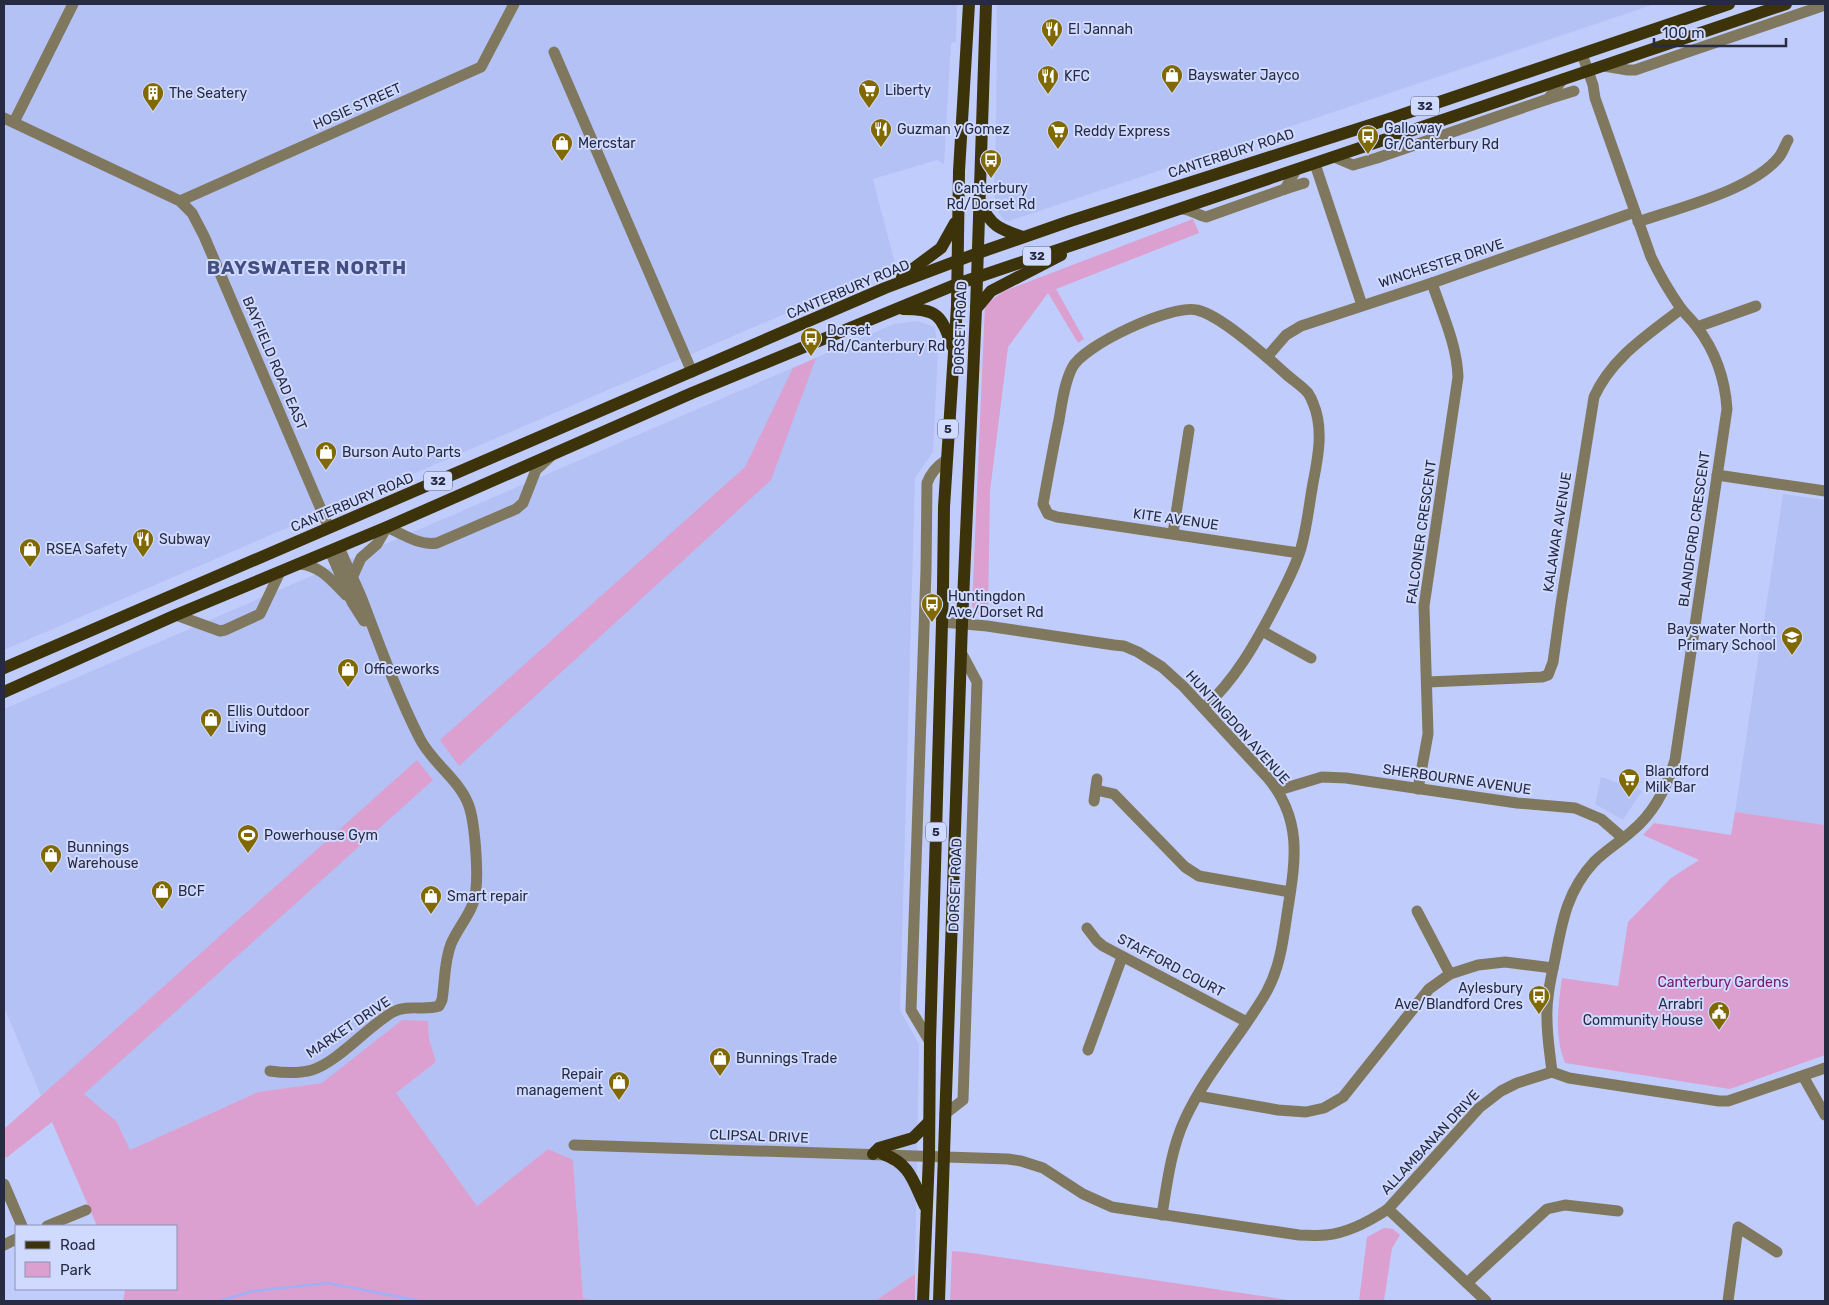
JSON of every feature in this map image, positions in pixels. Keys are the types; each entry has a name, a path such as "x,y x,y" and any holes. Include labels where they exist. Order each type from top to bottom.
{"main road":[{"name":"DORSET ROAD","path":"923,1301 929,1156 928,1123 946,460 954,351 958,217 969,4"},
{"name":"DORSET ROAD","path":"940,1301 962,623 976,309 986,4"},
{"name":"CANTERBURY ROAD","path":"11,665 886,288 978,253 1580,55 1729,4"},
{"name":"32","path":"4,692 176,615 387,527 582,440 957,284 1786,4"},
{"path":"1308,144 1315,164"},
{"path":"980,203 992,223 999,229 1023,238"},
{"path":"886,288 941,248 950,236 958,217"},
{"path":"976,309 991,291 1097,236"},
{"path":"897,309 926,311 943,321 954,351"},
{"path":"574,422 582,440"},
{"path":"329,528 334,549"},
{"path":"11,665 28,681"},
{"path":"926,1208 910,1173 898,1161 878,1154 879,1148 913,1138 928,1123"}],"street":[{"path":"9,120 73,4"},
{"name":"HOSIE STREET","path":"180,201 481,67 514,4"},
{"path":"1604,66 1635,70 1825,5"},
{"path":"554,52 692,372"},
{"name":"BLANDFORD CRESCENT","path":"1552,1072 1546,1017 1553,968 1566,906 1581,878 1594,862 1610,847 1634,830 1653,809 1667,785 1675,760 1727,409 1724,378 1716,358 1697,327 1681,309 1662,280 1651,257 1580,55"},
{"path":"1548,99 1563,79"},
{"path":"1334,158 1347,164 1356,165 1574,91"},
{"name":"BAYFIELD ROAD EAST","path":"9,120 180,201 192,213 204,236 329,528"},
{"name":"WINCHESTER DRIVE","path":"1266,357 1286,335 1301,326 1637,217 1734,189 1764,172 1780,156 1788,140"},
{"path":"1315,164 1362,305"},
{"path":"1285,189 1296,170"},
{"path":"1183,209 1206,216 1304,183"},
{"name":"FALCONER CRESCENT","path":"1418,789 1428,734 1428,682 1424,606 1458,377 1452,343 1432,283"},
{"path":"1697,327 1756,306"},
{"name":"KITE AVENUE","path":"1266,357 1220,320 1199,310 1187,308 1174,311 1128,329 1089,349 1072,368 1064,391 1043,504 1048,514 1057,517 1300,553"},
{"name":"KALAWAR AVENUE","path":"1428,682 1542,677 1550,672 1554,662 1561,604 1594,397 1601,382 1627,351 1681,309"},
{"path":"1204,708 1232,680 1262,631 1300,553 1317,462 1319,438 1317,414 1307,392 1266,357"},
{"path":"1173,533 1189,430"},
{"path":"352,578 361,558 377,544 387,527 431,544 510,512 523,503 536,470 558,451"},
{"path":"930,1042 911,1010 927,483 929,476 946,460"},
{"path":"1717,475 1825,491"},
{"name":"MARKET DRIVE","path":"270,1071 292,1073 314,1070 327,1063 396,1010 434,1008 439,1006 442,1000 448,952 470,910 475,896 473,827 469,806 460,789 437,764 420,739 371,629 352,578 334,549"},
{"name":"MARKET DRIVE","path":"334,549 352,602 371,629"},
{"path":"300,564 313,566 322,571 352,602"},
{"path":"176,615 213,630 225,630 255,618 260,614 280,572"},
{"name":"HUNTINGDON AVENUE","path":"942,622 962,623 1124,646 1151,659 1162,667 1204,708 1279,790 1287,808 1294,834 1295,852 1282,952 1268,990 1198,1096 1185,1119 1176,1142 1162,1215"},
{"path":"1262,631 1311,658"},
{"name":"DORSET ROAD","path":"945,1114 963,1100 964,1090 977,682 961,652"},
{"path":"919,786 938,768"},
{"name":"SHERBOURNE AVENUE","path":"1279,790 1322,777 1346,778 1516,803 1575,808 1601,819 1623,838"},
{"path":"1096,790 1114,794 1186,867 1199,876 1290,892"},
{"path":"1417,911 1450,974"},
{"name":"STAFFORD COURT","path":"1087,928 1096,942 1247,1022"},
{"path":"1088,1050 1122,957"},
{"path":"1198,1096 1278,1110 1306,1112 1324,1108 1343,1097 1428,989 1450,974 1478,965 1505,962 1553,968"},
{"path":"1552,1072 1570,1078 1719,1101 1736,1100 1825,1068"},
{"name":"ALLAMBANAN DRIVE","path":"944,1157 1021,1161 1043,1168 1083,1194 1112,1207 1299,1236 1328,1236 1356,1227 1388,1209 1462,1125 1501,1090 1552,1072"},
{"path":"1804,1076 1825,1115"},
{"name":"CLIPSAL DRIVE","path":"574,1145 944,1157"},
{"path":"4,1184 22,1225"},
{"path":"1467,1283 1547,1209 1565,1205 1618,1211"},
{"path":"1388,1209 1486,1301"},
{"path":"49,1225 86,1210"},
{"path":"1728,1301 1738,1227 1777,1252"}],"shaded area":[{"path":"4,4 957,4 956,42 951,43 944,164 937,160 873,179 895,264 868,278 4,650"},
{"path":"997,4 1655,4 1009,221 1004,220 997,209 994,190"},
{"path":"918,321 935,327 938,354 933,452 915,478 900,1010 919,1044 915,1274 875,1301 598,1301 583,1299 573,1160 547,1150 477,1206 396,1093 436,1062 429,1039 428,1021 322,1083 258,1092 130,1150 117,1122 52,1122 4,1007 4,709 894,324"},
{"name":"Bayswater North Primary School","path":"1783,494 1825,500 1825,825 1735,812"},
{"path":"1601,777 1642,791 1623,820 1595,804"}],"green space":[{"path":"1193,219 1199,233 1056,289 1084,339 1078,343 1048,293 1008,347 990,491 988,615 977,614 972,606 985,305 1004,291"},
{"path":"816,358 771,480 459,766 440,740 745,467 793,368"},
{"path":"417,760 433,780 84,1094 117,1122 130,1150 258,1092 322,1083 402,1020 428,1021 429,1039 436,1062 396,1093 477,1206 548,1149 573,1160 583,1298 598,1301 123,1301 124,1290 178,1290 178,1225 97,1225 52,1122 6,1158 4,1153 4,1129"},
{"name":"Canterbury Gardens","path":"1735,812 1825,825 1825,1055 1730,1089 1565,1063 1558,1031 1558,1010 1562,978 1618,986 1628,922 1671,878 1699,860 1643,835 1654,823 1731,835"},
{"path":"1384,1228 1393,1229 1400,1235 1392,1248 1384,1301 1359,1301 1367,1237"},
{"path":"952,1251 965,1252 1295,1301 950,1301"},
{"path":"915,1274 915,1301 875,1301"}],"waterway":[{"path":"219,1301 253,1291 328,1283 421,1301"}],"place":[{"name":"El Jannah","path":"1052,48"},
{"name":"Bayswater Jayco","path":"1172,94"},
{"name":"KFC","path":"1048,95"},
{"name":"Liberty","path":"869,109"},
{"name":"The Seatery","path":"153,112"},
{"name":"Guzman y Gomez","path":"881,148"},
{"name":"Reddy Express","path":"1058,150"},
{"name":"Galloway Gr/Canterbury Rd","path":"1368,155"},
{"name":"Mercstar","path":"562,162"},
{"name":"Canterbury Rd/Dorset Rd","path":"991,179"},
{"name":"Dorset Rd/Canterbury Rd","path":"811,357"},
{"name":"Burson Auto Parts","path":"326,471"},
{"name":"Subway","path":"143,558"},
{"name":"RSEA Safety","path":"30,568"},
{"name":"Huntingdon Ave/Dorset Rd","path":"932,623"},
{"name":"Bayswater North Primary School","path":"1792,656"},
{"name":"Officeworks","path":"348,688"},
{"name":"Ellis Outdoor Living","path":"211,738"},
{"name":"Blandford Milk Bar","path":"1629,798"},
{"name":"Powerhouse Gym","path":"248,854"},
{"name":"Bunnings Warehouse","path":"51,874"},
{"name":"BCF","path":"162,910"},
{"name":"Smart repair","path":"431,915"},
{"name":"Aylesbury Ave/Blandford Cres","path":"1539,1015"},
{"name":"Arrabri Community House","path":"1719,1031"},
{"name":"Bunnings Trade","path":"720,1077"},
{"name":"Repair management","path":"619,1101"}],"district":[{"name":"BAYSWATER NORTH","path":"307,267"}]}
